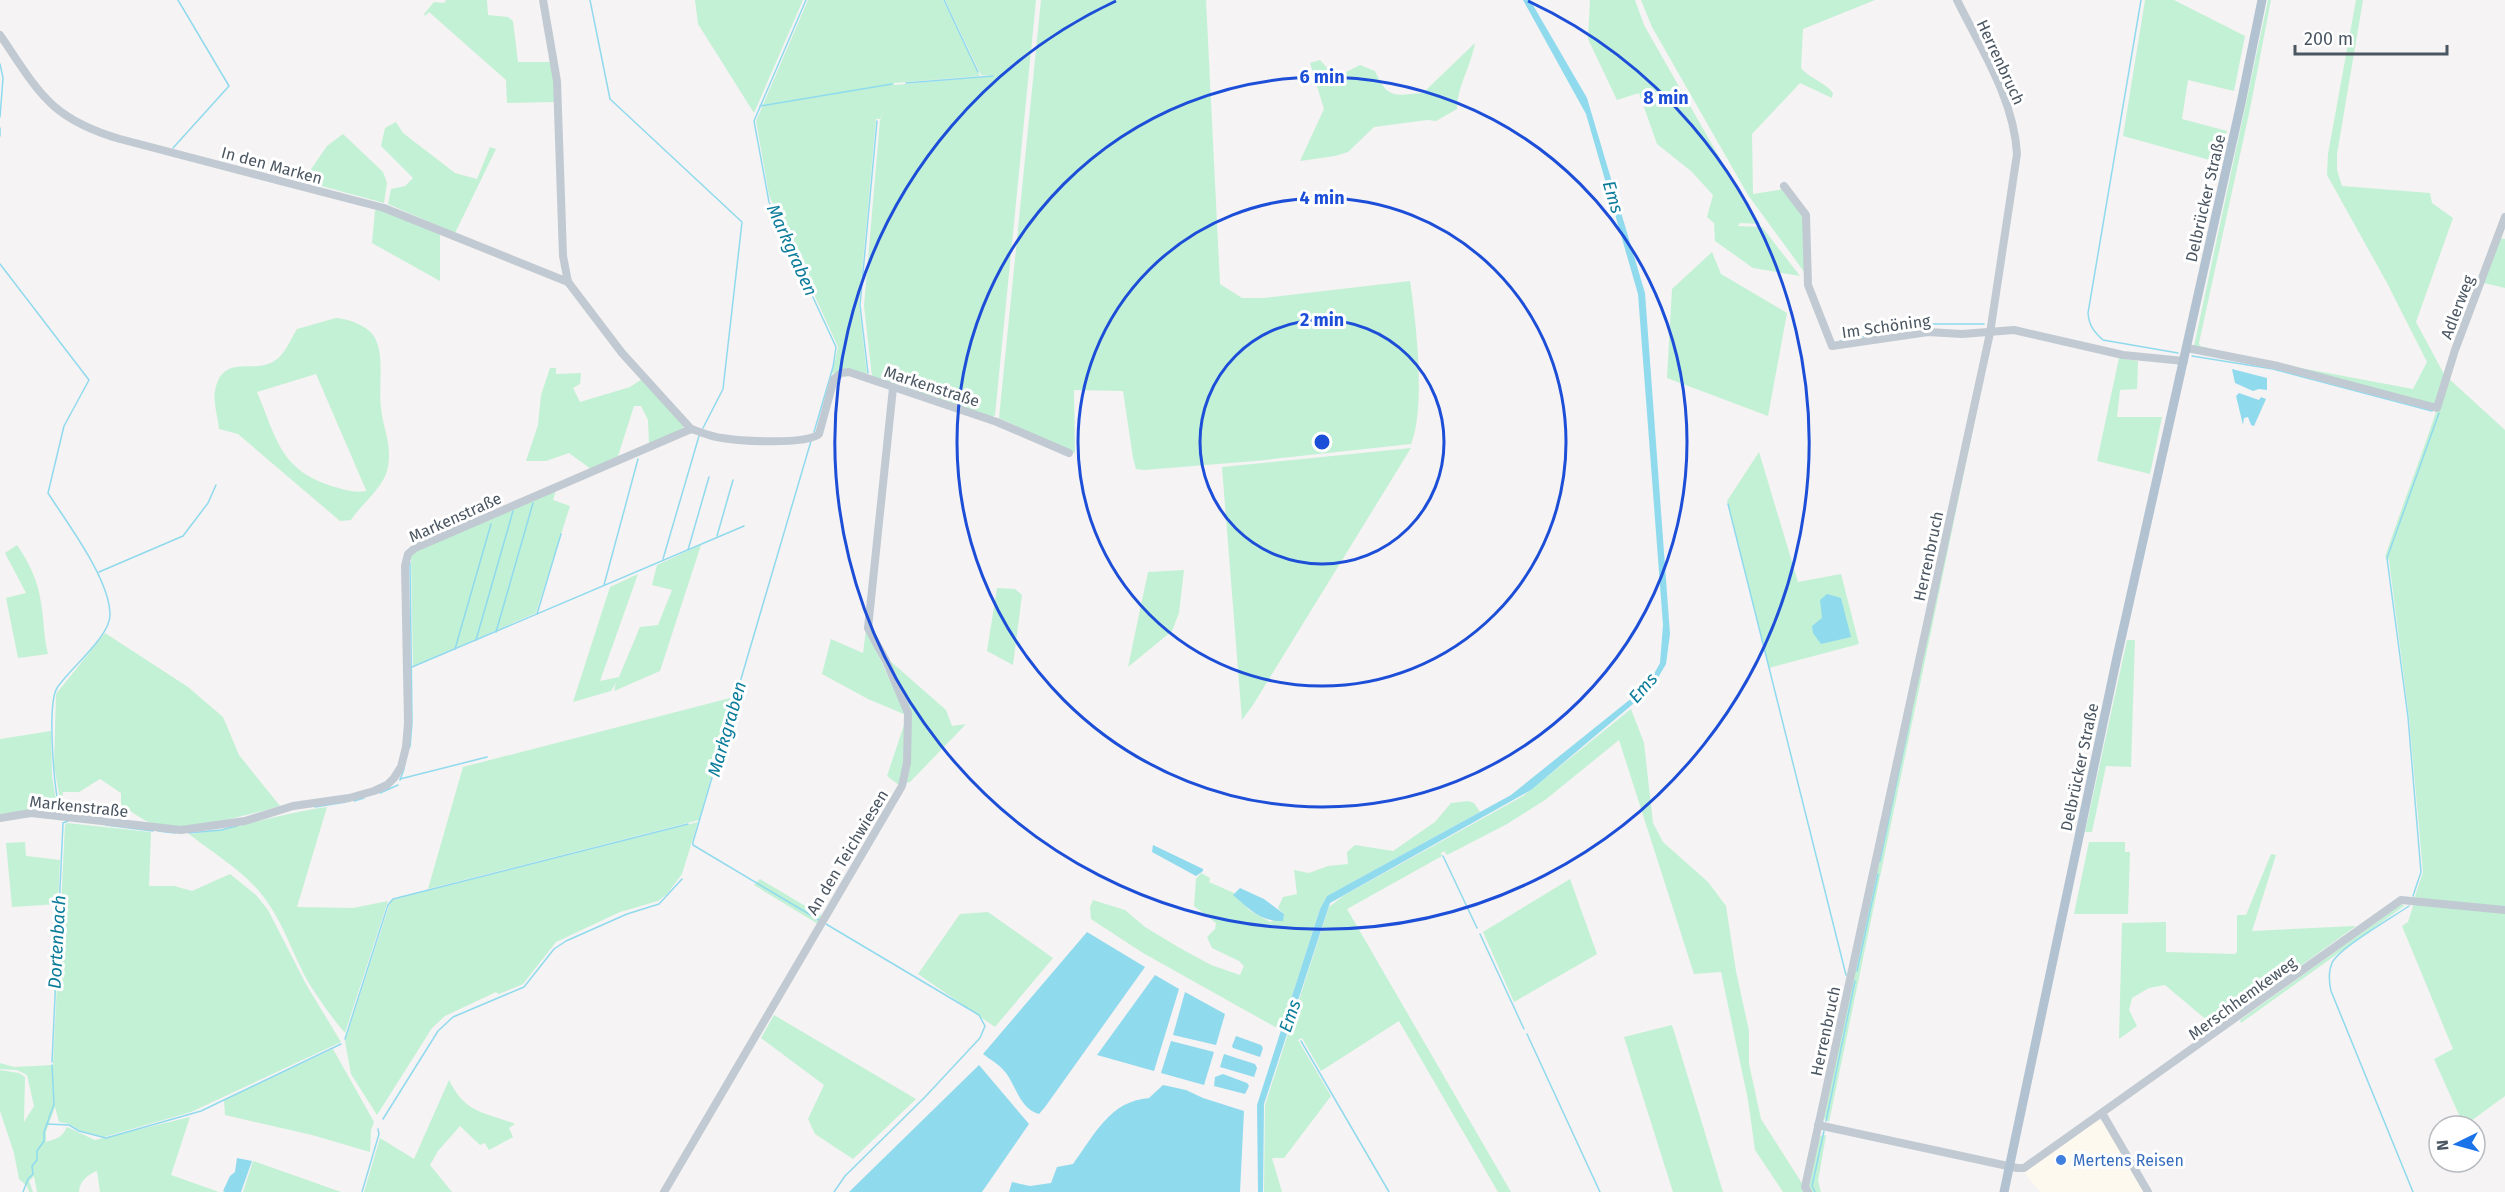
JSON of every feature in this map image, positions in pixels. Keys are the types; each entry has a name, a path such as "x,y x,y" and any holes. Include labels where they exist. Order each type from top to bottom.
{"main road":[{"name":"Delbrücker Straße","path":"2004,1192 2117,657 2262,0"}],"street":[{"path":"543,0 558,81 563,255 568,282 622,353 691,429"},
{"name":"Herrenbruch","path":"1806,1189 1990,333 2017,154 2016,130 2007,102 1957,0"},
{"name":"In den Marken","path":"0,35 45,99 61,113 81,125 120,139 384,208 568,282"},
{"name":"Im Schöning","path":"1784,186 1806,215 1808,285 1832,346 1928,332 1962,334 2014,330 2123,355 2184,361"},
{"name":"Adlerweg","path":"2187,348 2278,366 2437,408 2455,350 2505,217"},
{"name":"Markenstraße","path":"0,818 31,813 181,830 245,821 293,806 349,798 387,785 401,767 407,735 409,691 405,566 408,554 415,548 691,429 722,438 784,440 814,438 819,434 834,379 841,373 849,372 997,422 1068,453"},
{"name":"An den Teichwiesen","path":"664,1192 902,786 907,763 908,713 886,661 868,628 893,388"},
{"name":"Merschhemkeweg","path":"2010,1166 2024,1168 2402,900 2505,910"},
{"path":"2102,1113 2148,1192"},
{"path":"1818,1125 2010,1166"}],"shaded area":[{"path":"2098,1120 2105,1123 2145,1192 2040,1192 2024,1172"}],"green space":[{"path":"446,0 487,0 488,15 508,17 513,21 518,62 552,62 557,102 507,103 506,80 429,12 425,16 424,14 434,2 444,3"},
{"path":"695,0 803,0 754,113 698,24"},
{"path":"808,0 943,0 980,76 894,83 894,85 995,76 981,75 945,0 1036,0 995,415 992,417 872,377 864,306 880,120 885,111 880,119 876,119 859,304 867,375 841,370 832,374 838,347 769,195 756,121"},
{"path":"1041,0 1206,0 1220,284 1242,298 1263,298 1410,281 1417,341 1419,387 1416,428 1411,444 1255,461 1144,470 1136,469 1133,458 1123,391 1074,390 1075,453 999,418"},
{"path":"1590,0 1635,0 1644,25 1743,199 1760,224 1740,223 1738,226 1762,227 1800,276 1753,268 1715,241 1714,223 1707,217 1713,195 1691,171 1657,144 1639,93 1617,100 1588,39"},
{"path":"1641,0 1875,0 1803,29 1801,68 1830,89 1833,93 1832,98 1800,83 1752,134 1753,194 1784,189 1805,216 1805,273 1748,195 1652,27"},
{"path":"2145,0 2174,0 2245,36 2234,91 2188,80 2182,119 2227,131 2217,162 2123,136"},
{"path":"2268,0 2271,0 2250,109 2199,343 2200,346 2229,353 2194,346"},
{"path":"2356,0 2363,0 2337,154 2337,170 2342,186 2430,193 2432,203 2453,218 2416,322 2445,376 2436,406 2279,364 2413,389 2427,362 2387,283 2327,175 2328,154"},
{"path":"1475,43 1459,93 1457,109 1436,121 1427,120 1374,127 1348,152 1300,161 1324,109 1310,63 1320,60 1329,70 1346,72 1360,65 1375,71 1384,87 1393,94 1423,93"},
{"path":"396,122 403,133 455,173 477,179 490,147 496,149 455,233 388,204 391,189 405,186 413,178 381,146 385,128"},
{"path":"343,134 383,172 387,183 384,203 303,181 327,146"},
{"path":"379,208 440,233 440,281 372,243 375,211"},
{"path":"2499,238 2505,239 2505,288 2484,283"},
{"path":"1712,252 1721,274 1787,313 1768,416 1667,378 1672,289"},
{"path":"336,318 341,319 368,330 378,346 381,363 380,399 389,451 388,467 382,482 351,520 340,521 238,434 219,429 215,391 219,378 226,371 234,368 273,362 282,354 297,329","holes":["316,374 366,491 350,491 335,487 302,472 291,462 276,438 257,392"]},
{"path":"1991,343 1829,1122 1821,1116"},
{"path":"2119,358 2138,361 2137,389 2120,390 2117,417 2162,417 2150,474 2097,461"},
{"path":"550,368 556,368 556,374 581,373 580,384 573,388 580,402 630,387 642,379 684,423 682,431 649,443 648,420 641,406 634,406 618,456 591,469 569,453 546,461 526,461 538,425 541,395"},
{"path":"2447,377 2505,430 2505,907 2414,899 2423,872 2409,717 2389,560 2385,557"},
{"path":"1411,448 1253,705 1242,720 1222,467"},
{"path":"1759,452 1798,582 1841,574 1859,644 1769,668 1727,501"},
{"path":"556,490 553,500 570,506 536,613 413,666 411,556 418,549"},
{"path":"17,545 39,590 48,654 18,658 6,598 26,593 5,553"},
{"path":"701,545 660,671 614,691 616,683 611,691 573,702 610,587 638,574 600,681 619,677 640,627 658,625 672,590 652,585 657,565"},
{"path":"1184,570 1179,613 1172,631 1128,667 1148,572"},
{"path":"997,588 1015,589 1022,595 1013,665 987,651"},
{"path":"866,629 906,715 868,699 822,674 831,639 863,653"},
{"path":"105,633 188,687 223,717 239,755 280,806 216,822 180,827 165,826 153,824 121,805 121,793 100,779 79,792 63,792 61,805 54,766 56,694"},
{"path":"2127,640 2135,640 2131,767 2106,766 2092,832 2085,832"},
{"path":"889,660 946,710 952,726 966,724 910,782 905,783 911,721"},
{"path":"734,697 699,820 428,889 463,767"},
{"path":"1631,709 1644,743 1653,823 1663,842 1708,882 1726,906 1736,971 1749,1031 1749,1064 1761,1119 1805,1188 1819,1136 1826,1135 1818,1181 1821,1192 1783,1192 1755,1150 1748,1100 1721,972 1694,974 1619,740 1545,800 1507,824 1447,855 1444,851 1441,853 1442,856 1347,909 1511,1192 1498,1192 1399,1021 1321,1071 1302,1038 1298,1040 1331,1096 1284,1158 1272,1158 1282,1192 1264,1192 1265,1105 1329,907 1343,896 1523,796"},
{"path":"906,719 904,766 899,785 887,776"},
{"path":"51,731 52,776 58,813 32,810 0,814 0,739"},
{"path":"1468,801 1474,803 1480,812 1327,896 1320,909 1282,1027 1277,1028 1143,953 1091,919 1090,907 1093,900 1125,910 1145,927 1178,947 1211,965 1240,975 1244,966 1239,961 1212,948 1207,937 1215,929 1216,923 1194,906 1196,879 1201,873 1210,878 1209,882 1234,893 1249,910 1270,922 1284,914 1278,908 1283,897 1297,894 1294,870 1309,873 1328,866 1348,864 1347,852 1355,845 1393,851 1435,822 1451,803"},
{"path":"327,807 297,907 353,908 388,901 345,1033 310,985 277,917 263,896 238,871 189,834 224,829"},
{"path":"698,822 682,874 667,894 658,901 620,912 556,942 523,984 499,994 496,992 445,1016 432,1028 377,1115 351,1074 345,1041 391,900"},
{"path":"67,823 151,832 149,886 174,886 192,891 230,874 256,895 268,910 307,986 341,1042 191,1112 104,1137 59,1122 55,1107 46,1132 46,1142 61,1136 67,1127 95,1140 190,1117 171,1175 219,1192 100,1192 97,1171 85,1179 79,1192 37,1192 34,1176 29,1181 33,1192 29,1192 27,1186 19,1179 14,1153 0,1111 0,1070 19,1073 25,1077 24,1122 34,1106 27,1075 17,1070 0,1069 0,1063 14,1067 53,1065 65,825"},
{"path":"25,842 26,856 60,860 58,904 12,907 6,843"},
{"path":"2089,842 2125,842 2125,852 2130,852 2128,914 2074,914"},
{"path":"2271,854 2276,855 2252,931 2356,926 2215,1027 2165,985 2149,988 2132,998 2129,1010 2137,1026 2119,1039 2122,923 2166,922 2166,952 2235,954 2237,952 2237,915 2246,915"},
{"path":"760,879 822,916 818,924 754,885"},
{"path":"1570,879 1597,954 1514,1002 1483,932"},
{"path":"2414,903 2505,912 2505,1096 2480,1114 2459,1114 2434,1059 2453,1049 2402,926 2408,922"},
{"path":"2402,904 2404,906 2241,1023 2240,1020"},
{"path":"988,912 1053,958 995,1027 918,974 960,914"},
{"path":"774,1015 916,1099 853,1159 815,1134 808,1119 824,1085 761,1038"},
{"path":"1672,1025 1723,1192 1673,1192 1624,1037"},
{"path":"333,1049 374,1122 371,1130 370,1152 312,1135 225,1115 224,1100"},
{"path":"449,1080 462,1099 476,1110 515,1124 509,1128 513,1137 489,1150 485,1143 480,1145 460,1126 438,1151 430,1165 452,1192 364,1192 380,1138 414,1159"},
{"path":"253,1161 341,1192 243,1192"}],"water":[{"name":"Ems","path":"1523,0 1530,0 1587,98 1645,293 1670,634 1666,664 1652,688 1531,790 1330,903 1264,1104 1263,1192 1258,1192 1257,1105 1320,909 1327,896 1511,795 1648,685 1660,663 1663,625 1638,294 1586,114"},
{"path":"2232,369 2267,378 2267,390 2253,391 2235,383"},
{"path":"2239,393 2259,400 2261,397 2266,399 2254,426 2251,425 2248,417 2244,418 2243,425 2236,396"},
{"path":"1827,594 1841,598 1851,637 1821,644 1813,633 1812,626 1822,618 1820,600"},
{"path":"1153,845 1203,871 1196,876 1152,852"},
{"path":"1240,888 1264,899 1284,914 1283,921 1262,917 1250,910 1233,895"},
{"path":"1087,932 1145,967 1039,1114 1023,1102 1004,1070 983,1054"},
{"path":"1155,975 1179,989 1154,1071 1097,1055"},
{"path":"1185,992 1225,1014 1216,1045 1173,1035"},
{"path":"1236,1036 1261,1045 1263,1048 1260,1057 1233,1048"},
{"path":"1171,1041 1214,1052 1204,1085 1161,1073"},
{"path":"1224,1054 1255,1064 1257,1068 1254,1077 1220,1067"},
{"path":"979,1065 1029,1124 982,1192 849,1192"},
{"path":"1223,1074 1247,1083 1249,1086 1245,1094 1214,1086 1215,1077"},
{"path":"1163,1085 1186,1090 1244,1111 1240,1192 1009,1192 1012,1182 1030,1186 1051,1183 1057,1167 1073,1164 1096,1131 1114,1112 1135,1100 1149,1098"},
{"path":"237,1158 252,1161 241,1192 225,1192 223,1191 230,1176 235,1172"}],"waterway":[{"path":"173,148 229,86 178,0"},
{"path":"590,0 610,99 742,222 723,389 703,428"},
{"name":"Markgraben","path":"806,0 754,121 769,202 836,347 833,367 814,432"},
{"path":"944,0 978,72"},
{"path":"2141,0 2088,313 2092,328 2103,340 2178,353"},
{"path":"0,64 3,78 0,117"},
{"path":"906,83 993,76"},
{"path":"760,106 892,84"},
{"path":"868,373 860,305 877,121"},
{"path":"0,128 0,136"},
{"path":"0,264 89,380 64,426 48,493 95,568 103,585 110,615 103,633 63,680 54,697 52,744 58,802"},
{"path":"1840,341 1929,324 1984,324"},
{"path":"2192,356 2273,369 2432,411"},
{"path":"2413,896 2421,872 2408,717 2387,558 2439,413"},
{"path":"663,559 699,436"},
{"name":"Markgraben","path":"811,441 693,845 819,920"},
{"path":"604,585 638,459"},
{"path":"688,550 709,477"},
{"path":"717,536 733,480"},
{"path":"99,572 183,536 208,503 216,485"},
{"path":"496,632 533,503"},
{"path":"1728,504 1846,975"},
{"path":"476,640 513,511"},
{"path":"455,649 491,524"},
{"path":"412,667 744,526"},
{"path":"537,614 561,534"},
{"path":"410,563 412,723 410,747"},
{"path":"1880,861 1911,714"},
{"path":"400,779 487,757"},
{"path":"400,780 404,769"},
{"path":"380,793 398,785"},
{"path":"354,801 364,798"},
{"path":"315,807 346,802"},
{"name":"Dortenbach","path":"52,1062 63,823 68,821"},
{"path":"345,1039 388,905 393,899 688,824"},
{"path":"106,825 153,831"},
{"path":"189,833 237,826"},
{"path":"158,831 175,833"},
{"path":"1443,856 1477,928"},
{"path":"1857,971 1878,874"},
{"name":"Markgraben","path":"383,1119 438,1031 453,1017 524,987 554,949 566,941 627,914 659,904 682,879"},
{"path":"2409,906 2345,949 2332,963 2329,977 2331,991 2413,1192"},
{"path":"826,924 979,1015 985,1026 980,1038 925,1097 845,1176 834,1192"},
{"path":"1480,934 1524,1029"},
{"path":"1826,1121 1855,981"},
{"path":"1527,1034 1600,1192"},
{"name":"Ems","path":"1301,1041 1389,1192"},
{"path":"47,1124 69,1125 79,1131 106,1138 201,1111 341,1044"},
{"name":"Dortenbach","path":"23,1192 28,1179 33,1174 32,1166 37,1160 37,1151 44,1141 44,1132 54,1104 52,1065"},
{"name":"Markgraben","path":"362,1192 379,1134 378,1129"},
{"path":"1815,1192 1812,1186 1824,1131"}],"place":[{"name":"Mertens Reisen","path":"2061,1160"}]}
